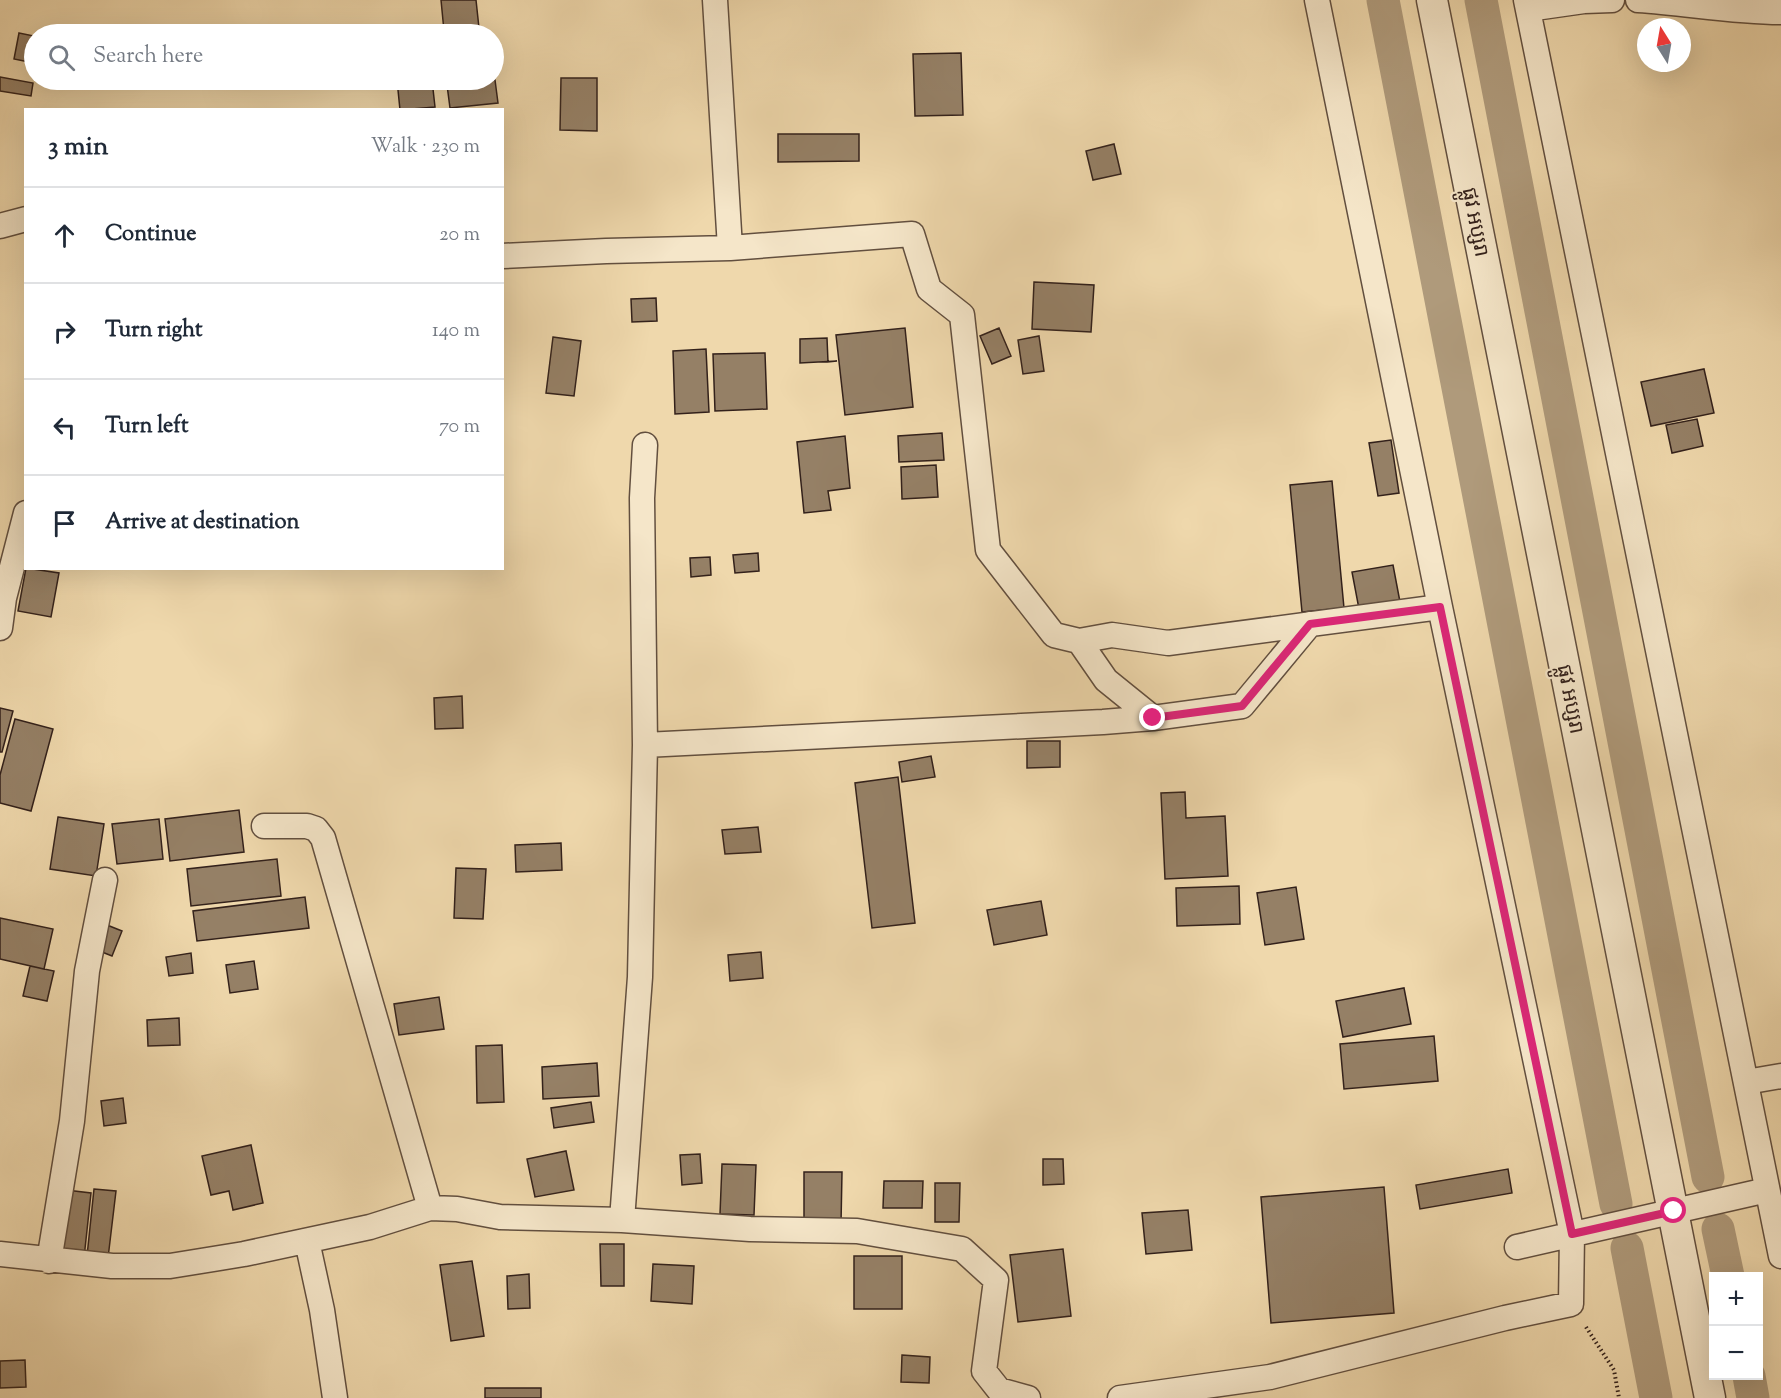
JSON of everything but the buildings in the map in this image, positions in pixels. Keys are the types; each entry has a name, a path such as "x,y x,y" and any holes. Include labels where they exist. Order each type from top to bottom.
{"street":[{"path":"715,0 730,248"},
{"path":"1120,1398 1270,1377 1505,1318 1571,1304 1572,1234 1440,607 1317,0"},
{"name":"ផ្លូវ អប្សរា","path":"1432,0 1710,1398"},
{"path":"1612,0 1527,4 1781,1256"},
{"path":"1638,0 1734,10 1781,12"},
{"path":"0,226 24,220"},
{"path":"504,256 730,248 912,234 929,289 962,315 988,550 1054,635 1079,641 1112,635 1168,643 1440,607"},
{"path":"622,1220 640,977 645,745 642,498 645,445"},
{"path":"0,628 2,598 24,520"},
{"path":"645,745 1153,718 1242,706 1310,624"},
{"path":"1079,641 1106,680 1153,718"},
{"path":"264,826 307,826 316,829 323,838 430,1208"},
{"path":"49,1261 72,1120 87,971 105,880"},
{"path":"1746,1082 1781,1076"},
{"path":"1517,1247 1767,1190"},
{"path":"0,1254 112,1266 170,1266 244,1254 370,1227 430,1208 457,1209 500,1217 622,1220 750,1229 857,1231 962,1249 996,1280 984,1371 999,1390 1028,1398"},
{"path":"307,1241 322,1310 335,1398"}],"path":[{"path":"1571,1304 1614,1370 1619,1398"}],"waterway":[{"path":"1383,0 1616,1204"},
{"path":"1481,0 1708,1177"},
{"path":"1718,1229 1727,1272"},
{"path":"1627,1248 1656,1398"},
{"path":"1750,1380 1753,1398"}],"route":[{"path":"1153,718 1242,706 1310,624 1440,607 1572,1234 1674,1211"}]}
